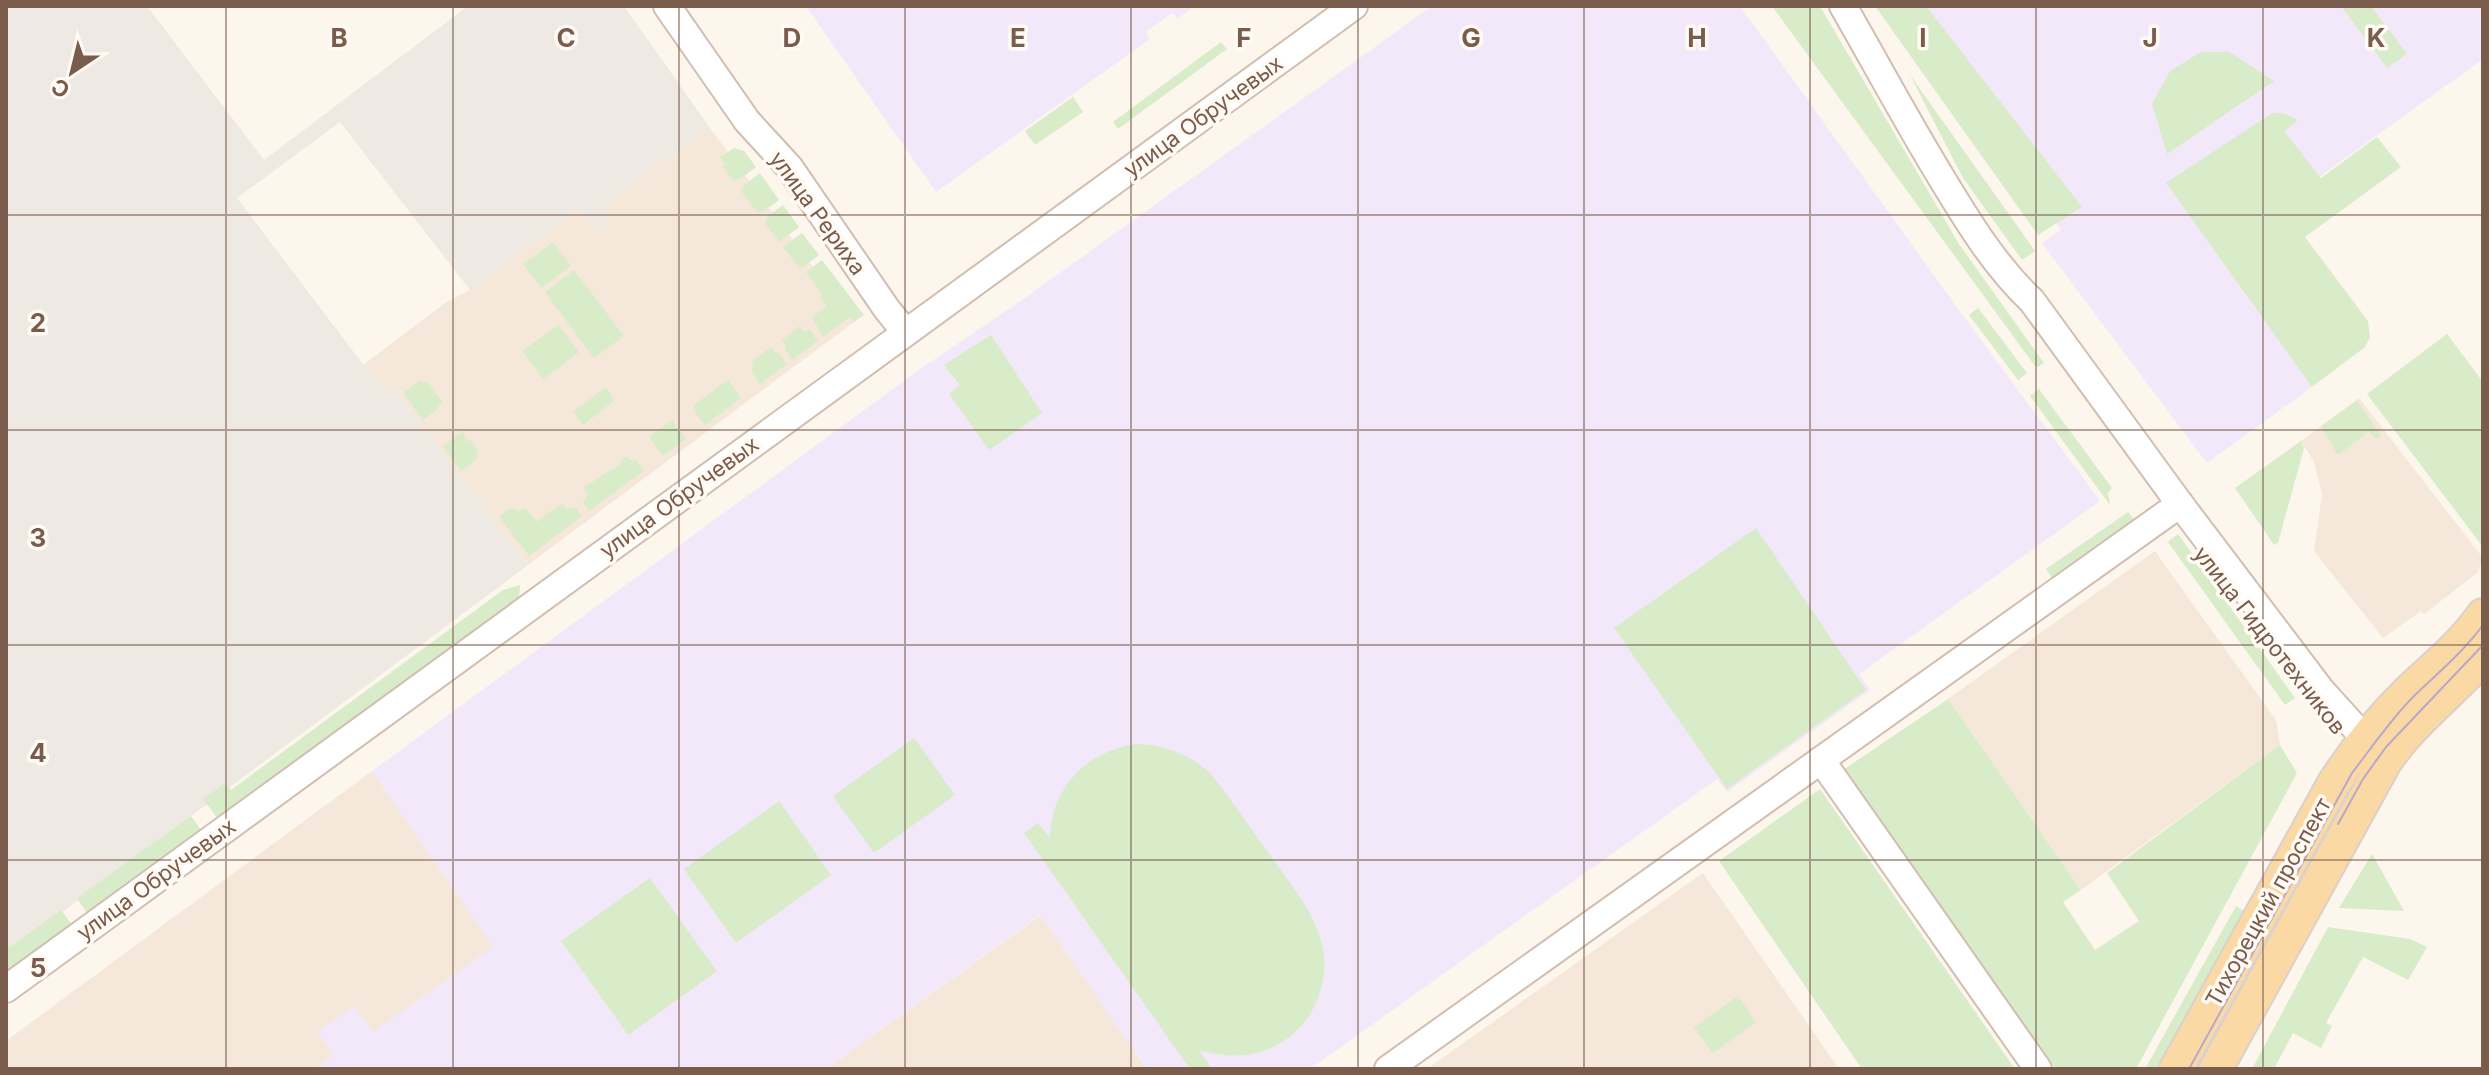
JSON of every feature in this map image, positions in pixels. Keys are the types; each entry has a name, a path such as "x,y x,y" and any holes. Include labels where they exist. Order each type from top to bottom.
{"main road":[{"path":"2375,749 2409,691 2459,645 2483,615"},
{"path":"2375,749 2426,714 2483,658"},
{"name":"Тихорецкий проспект","path":"2176,1069 2334,783 2375,749"},
{"name":"Тихорецкий проспект","path":"2216,1069 2375,749"}],"street":[{"name":"улица Рериха","path":"667,6 728,96 790,168 905,332"},
{"name":"улица Обручевых","path":"6,989 1354,6"},
{"name":"улица Гидротехников","path":"1843,6 1931,161 2008,278 2032,301 2174,508 2310,698 2375,749"},
{"path":"1388,1069 2174,508"},
{"path":"1821,760 2038,1069"}],"shaded area":[{"path":"6,6 147,6 264,160 468,6 624,6 710,128 603,205 612,218 596,230 583,213 576,211 470,290 340,122 237,198 381,388 395,391 528,565 6,954"},
{"path":"806,6 1195,6 1177,19 1172,13 1146,32 1150,39 936,192"},
{"path":"1432,6 1740,6 2100,501 1859,674 1870,690 1727,792 1717,779 1310,1069 1147,1069 1040,915 826,1069 320,1069 318,1066 333,1055 317,1032 354,1006 373,1032 493,947 372,771 920,369 1018,303"},
{"path":"1899,6 2483,6 2483,59 2215,252 2312,387 2207,463 2042,243 2061,230"},
{"path":"710,128 854,322 528,565 395,391 381,388 363,365 576,211 583,213 597,230 612,218 602,205"},
{"path":"2359,398 2483,558 2477,573 2424,614 2421,611 2383,638 2314,551 2322,494 2314,462 2301,441"},
{"path":"2155,551 2276,720 2280,745 2081,890 1948,699"},
{"path":"372,771 494,947 373,1033 318,1032 334,1055 318,1066 320,1069 6,1069 6,1041"},
{"path":"1703,873 1839,1069 1427,1069"},
{"path":"1041,915 1147,1069 826,1069"}],"green space":[{"path":"1772,6 1820,6 1959,244 2044,363 2035,366"},
{"path":"1875,6 1926,6 2082,207 2038,235"},
{"path":"2341,6 2371,6 2407,54 2387,68"},
{"path":"1221,42 1227,49 1118,129 1113,122"},
{"path":"2201,52 2229,52 2274,81 2167,154 2152,104 2170,71"},
{"path":"1910,75 2035,251 2022,260 1963,178"},
{"path":"1073,97 1083,112 1035,145 1025,131"},
{"path":"2272,113 2283,113 2298,120 2284,131 2321,178 2377,137 2401,167 2305,237 2368,321 2370,337 2365,347 2312,387 2166,183"},
{"path":"734,148 744,151 756,167 740,179 733,180 720,157"},
{"path":"760,173 779,200 764,211 757,212 741,191"},
{"path":"783,205 799,227 779,242 765,223 768,216"},
{"path":"802,233 819,255 800,269 783,247"},
{"path":"553,242 571,266 541,288 523,264"},
{"path":"822,260 864,315 854,322 850,317 823,337 812,317 827,306 806,272"},
{"path":"574,270 624,336 594,358 545,292"},
{"path":"1978,308 2027,373 2018,380 1969,315"},
{"path":"558,325 579,352 543,379 522,351"},
{"path":"800,326 804,332 809,329 818,341 792,360 782,340"},
{"path":"2447,334 2483,382 2483,547 2367,394"},
{"path":"991,335 1042,413 989,450 949,394 960,385 944,365"},
{"path":"771,347 787,364 760,384 752,372 751,362"},
{"path":"421,380 423,383 426,381 442,402 423,420 403,393"},
{"path":"728,380 741,398 705,425 696,414 694,405"},
{"path":"606,387 614,401 583,425 573,412"},
{"path":"2039,389 2112,488 2108,493 2110,505 2030,396"},
{"path":"2357,401 2381,435 2376,439 2369,431 2338,455 2321,426"},
{"path":"672,420 686,439 663,456 649,437"},
{"path":"463,431 466,441 469,439 479,451 476,454 478,458 461,471 443,446"},
{"path":"2301,441 2304,448 2278,543 2274,545 2235,488"},
{"path":"627,456 630,460 636,460 644,471 589,511 583,503 588,494 583,488 622,463 621,460"},
{"path":"562,503 567,509 576,508 582,516 529,556 499,517 510,508 520,511 525,507 536,522"},
{"path":"2128,512 2137,523 2054,581 2046,569"},
{"path":"1756,528 1866,690 1727,789 1614,628"},
{"path":"2178,534 2295,698 2285,705 2168,542"},
{"path":"520,585 519,598 514,603 218,819 203,799 225,783 231,790 503,590"},
{"path":"1948,699 2081,890 2063,902 2095,950 2139,921 2107,873 2280,745 2297,773 2136,1069 2056,1069 1843,770"},
{"path":"914,738 955,795 874,853 833,796"},
{"path":"1135,744 1175,751 1209,772 1302,901 1320,936 1324,974 1317,1001 1305,1021 1282,1042 1259,1052 1223,1055 1199,1050 1212,1069 1190,1069 1024,833 1038,823 1050,838 1057,803 1074,775 1101,755"},
{"path":"1820,789 2015,1069 1862,1069 1719,861"},
{"path":"779,801 831,875 736,943 684,869"},
{"path":"191,816 202,831 88,915 77,898"},
{"path":"2372,854 2404,911 2339,908"},
{"path":"650,878 717,971 628,1035 561,941"},
{"path":"2236,906 2245,911 2159,1069 2145,1069"},
{"path":"61,910 72,925 6,974 6,950"},
{"path":"2328,927 2410,939 2427,947 2408,980 2363,957 2326,1023 2332,1026 2321,1048 2293,1033 2274,1069 2252,1069"},
{"path":"1738,996 1756,1022 1713,1053 1694,1027"}],"tram line":[{"path":"2189,1069 2352,773 2406,705 2483,625"},
{"path":"2338,824 2363,779 2386,747 2483,645"}]}
